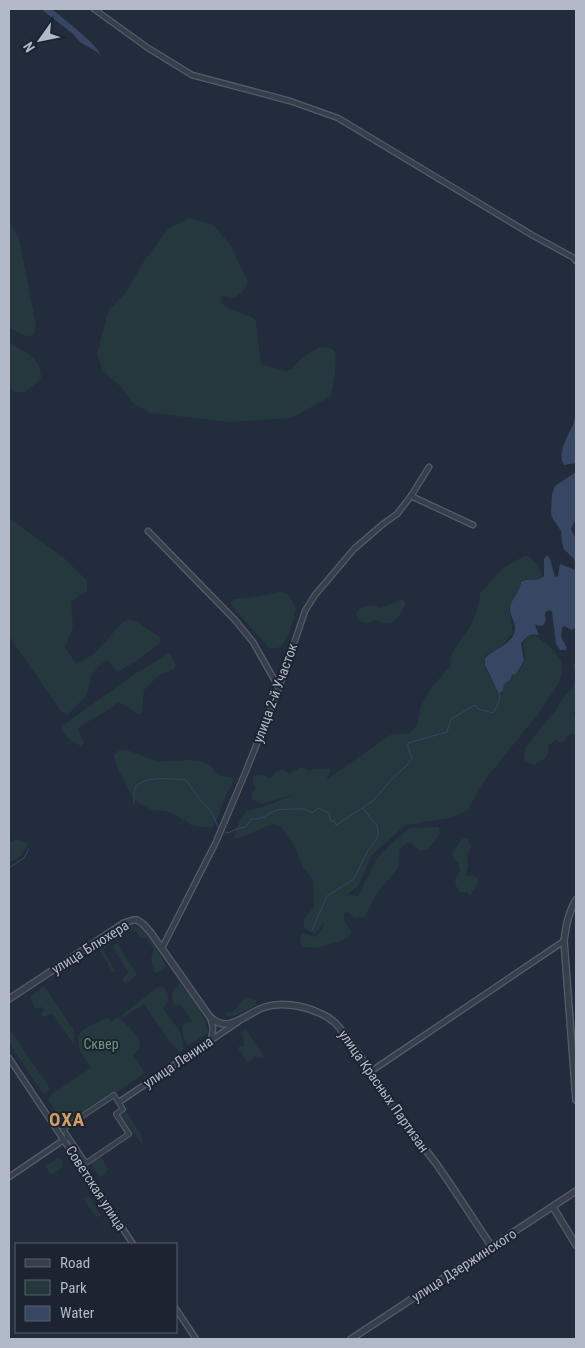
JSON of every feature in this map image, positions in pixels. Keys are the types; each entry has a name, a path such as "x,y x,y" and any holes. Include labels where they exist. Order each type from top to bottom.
{"street":[{"path":"94,9 148,48 192,75 290,101 338,118 532,235 574,258 576,261"},
{"name":"улица 2-й Участок","path":"162,948 216,842 279,688 305,611 315,595 354,549 397,514 429,467"},
{"path":"411,496 473,525"},
{"path":"148,530 247,634 263,657 279,688"},
{"path":"576,900 566,924 564,940 576,1100"},
{"name":"улица Блюхера","path":"9,999 128,921 136,920 143,924 162,948 210,1017 218,1023 238,1022"},
{"path":"370,1072 564,940"},
{"name":"улица Красных Партизан","path":"238,1022 256,1011 274,1005 302,1007 315,1011 338,1026 412,1134 435,1162 492,1247"},
{"path":"210,1017 212,1028 211,1040"},
{"name":"улица Ленина","path":"119,1102 238,1022"},
{"name":"Советская улица","path":"9,1058 66,1138 132,1243"},
{"path":"114,1095 123,1109 116,1114 130,1134 86,1164 66,1138 62,1129 114,1095"},
{"path":"9,1177 66,1138"},
{"name":"улица Дзержинского","path":"351,1339 576,1191"},
{"path":"553,1207 576,1245"},
{"path":"178,1312 196,1339"}],"green space":[{"path":"189,218 214,225 231,246 248,282 238,295 233,298 222,296 220,302 227,308 254,318 261,364 286,371 319,347 330,348 334,350 336,355 331,396 292,418 229,422 150,413 132,402 121,387 103,371 97,355 108,311 128,290 144,261 168,229"},
{"path":"9,222 19,238 36,325 34,334 28,337 9,328"},
{"path":"9,342 31,356 39,365 41,371 41,379 25,392 15,392 9,386"},
{"path":"9,518 65,559 87,581 87,591 71,602 73,627 65,647 76,664 94,654 128,619 137,622 161,638 160,643 135,662 117,672 107,660 99,666 91,676 87,695 67,715 61,711 9,636"},
{"path":"526,555 536,564 542,576 540,580 527,579 520,582 520,587 509,608 513,633 500,647 486,655 484,661 486,669 501,694 504,684 523,665 525,657 524,641 529,636 536,636 552,648 561,661 562,670 559,683 538,714 485,780 467,811 451,818 405,825 371,856 359,885 347,895 358,896 377,858 410,828 439,827 440,834 428,849 420,851 411,843 406,843 400,849 398,868 375,896 364,918 355,918 348,912 344,913 344,920 351,931 351,935 341,941 316,948 303,947 300,941 302,933 316,937 324,923 315,934 304,928 304,919 314,907 313,880 304,869 294,846 280,826 272,824 239,838 234,838 238,824 246,811 266,806 296,794 262,804 252,799 252,793 256,788 253,784 253,777 262,775 270,779 274,773 283,769 289,774 301,767 308,770 329,768 331,770 326,780 390,735 410,733 417,726 421,706 429,691 450,666 452,653 471,625 479,605 480,593 503,568"},
{"path":"278,592 288,595 296,609 288,636 280,647 275,648 268,647 232,606 231,601"},
{"path":"404,600 405,606 398,618 393,622 384,623 375,620 367,624 358,620 356,614 364,606 370,605 381,608"},
{"path":"169,653 176,665 174,669 158,676 144,690 142,713 138,714 117,703 80,726 78,729 84,742 81,746 66,736 62,726 138,672"},
{"path":"576,661 576,675 573,665"},
{"path":"576,675 576,710 573,713 576,721 576,733 568,735 562,743 556,740 550,744 547,756 534,765 524,760 525,748 555,711 564,696 573,688"},
{"path":"125,750 158,761 196,760 210,765 219,775 233,778 217,820 212,828 191,825 171,813 153,810 137,802 130,793 114,755 118,751"},
{"path":"468,838 471,847 467,855 468,866 466,875 468,877 473,875 478,879 477,886 472,891 471,896 466,892 460,892 456,886 455,879 460,871 458,862 453,858 453,852 462,839"},
{"path":"17,839 28,843 21,856 9,862 9,843"},
{"path":"127,925 139,928 146,935 159,952 166,967 157,973 154,972 151,959 154,949 146,938 141,938 134,930 117,938 103,949 115,971 113,973 97,946"},
{"path":"114,944 117,944 137,975 126,984 122,980 128,972 113,947"},
{"path":"181,984 201,1013 208,1033 187,1046 182,1026 192,1021 182,1006 174,1005 172,999 173,990"},
{"path":"159,986 164,988 168,994 168,1002 163,1008 182,1037 183,1049 180,1052 170,1042 144,1004 124,1017 122,1015"},
{"path":"42,987 45,987 73,1029 75,1036 73,1043 52,1013 44,1017 41,1014 44,1011 42,1007 35,1009 30,997"},
{"path":"245,997 256,1001 256,1005 234,1016 226,1016 227,1012 233,1011"},
{"name":"Сквер","path":"118,1017 140,1040 139,1049 133,1055 145,1073 65,1127 48,1100 55,1092 91,1068 79,1049 78,1036 84,1029 104,1019 107,1018 112,1022"},
{"path":"9,1028 49,1087 49,1090 44,1094 9,1043"},
{"path":"246,1029 264,1057 254,1057 248,1063 238,1048 245,1046 241,1032"},
{"path":"124,1109 141,1134 143,1145 134,1133 129,1134 116,1114"},
{"path":"99,1154 109,1170 100,1177 89,1161"},
{"path":"58,1158 62,1161 63,1167 50,1174 46,1166"},
{"path":"87,1196 90,1197 101,1216 96,1217 84,1200"}],"water":[{"path":"41,9 52,9 88,39 101,56 80,42 73,34"},
{"path":"576,416 576,463 564,465 562,451"},
{"path":"576,472 576,518 571,529 576,539 576,561 564,549 561,531 551,514 552,494 555,486"},
{"path":"547,555 555,577 558,576 560,564 576,570 576,627 572,630 564,626 562,628 561,637 567,648 560,650 556,644 552,612 550,610 546,612 545,623 542,626 535,625 539,635 533,634 521,643 524,661 516,674 512,675 510,680 504,684 503,691 499,694 485,665 485,658 506,643 513,635 515,627 510,610 511,604 521,582 539,579 544,576 544,559"}],"waterway":[{"path":"575,559 576,573"},
{"path":"225,832 228,833 246,827 251,819 262,818 282,809 305,809 312,813 318,808 329,813 330,820 334,821 336,825 373,801 407,765 412,758 408,743 447,732 451,719 475,705 478,709 493,713 499,702 500,694"},
{"path":"134,804 134,792 141,782 156,779 186,780 212,813 218,827"},
{"path":"312,930 327,896 354,879 367,852 378,835 377,825 363,808"},
{"path":"9,868 24,858 29,849"}],"district":[{"name":"ОХА","path":"67,1119"}]}
